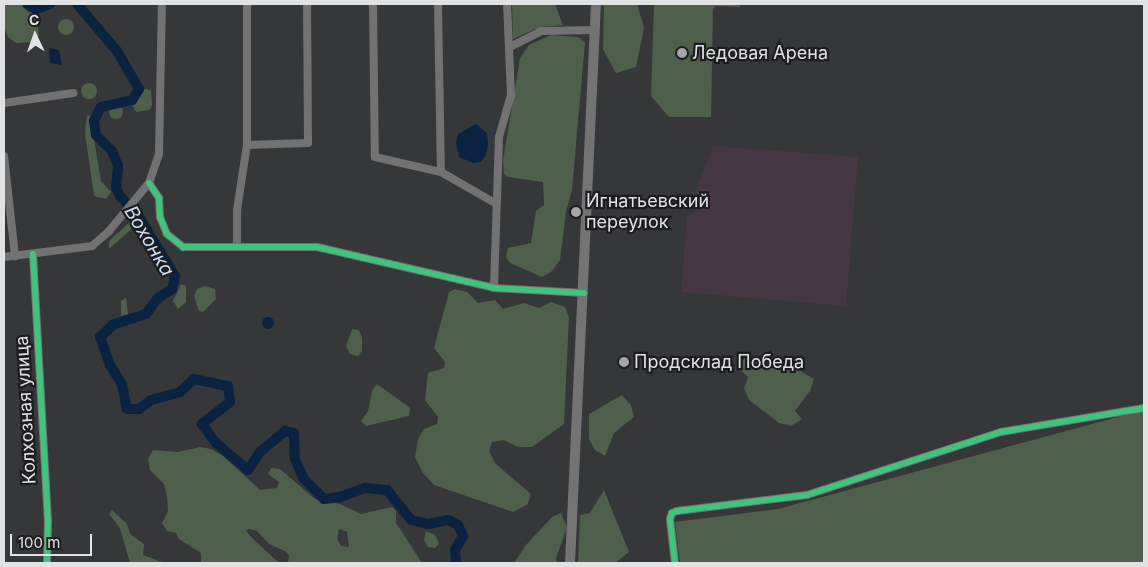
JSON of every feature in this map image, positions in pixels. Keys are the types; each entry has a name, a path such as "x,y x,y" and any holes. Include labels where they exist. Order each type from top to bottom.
{"main road":[{"path":"570,563 596,4"}],"street":[{"path":"4,257 92,246 117,221 148,185 159,154 162,4"},
{"path":"237,247 237,210 247,145 247,4"},
{"path":"247,145 308,143 307,4"},
{"path":"373,4 375,156 441,172 495,202"},
{"path":"438,4 441,172"},
{"path":"494,288 498,137 511,95 507,4"},
{"path":"510,47 541,31 594,30"},
{"path":"4,103 73,93"},
{"path":"4,156 15,256"},
{"path":"148,185 159,198 160,216 174,241 183,247 317,247 494,288 584,293"},
{"name":"Колхозная улица","path":"33,254 48,521 47,563"},
{"path":"675,563 670,519 672,513 678,511 807,495 1001,432 1144,408"}],"shaded area":[{"path":"713,146 858,157 846,306 681,292 687,216 693,214 695,193"}],"green space":[{"path":"4,4 21,4 28,12 37,14 39,36 35,42 16,43 8,37 4,27"},
{"path":"512,4 555,4 563,25 540,27 513,39"},
{"path":"604,4 637,4 644,28 636,67 616,73 603,49"},
{"name":"Ледовая Арена","path":"654,4 740,4 740,7 715,6 713,10 711,117 669,117 651,96"},
{"path":"66,19 74,27 66,35 58,27"},
{"path":"551,35 578,37 585,42 572,190 566,212 560,260 551,272 542,277 510,263 506,257 508,248 531,243 536,211 544,205 543,182 508,177 504,174 503,161 520,58 529,45"},
{"path":"86,83 92,83 97,88 95,97 86,99 81,94 81,88"},
{"path":"144,89 151,90 152,105 149,110 136,112 133,106"},
{"path":"113,105 119,105 123,112 119,119 113,119 109,115 109,109"},
{"path":"87,115 90,116 101,181 111,192 106,199 94,196 85,133"},
{"path":"133,219 134,227 109,249 109,241"},
{"path":"181,284 186,286 186,302 178,309 173,301"},
{"path":"205,286 215,289 216,299 203,312 199,311 194,296 197,289"},
{"path":"455,289 467,292 478,303 495,300 503,309 524,303 539,308 551,302 565,307 569,317 564,424 532,447 518,447 504,440 492,442 489,451 495,463 531,494 528,504 513,512 434,485 423,473 415,457 418,439 424,429 437,424 438,417 425,400 428,373 444,368 445,362 434,348 449,292"},
{"path":"126,298 128,314 121,316 121,301"},
{"path":"352,329 359,330 362,338 362,351 358,356 350,354 346,346"},
{"path":"745,357 769,365 794,367 814,379 810,391 795,411 802,419 791,426 779,423 749,400 744,388 748,377 738,368"},
{"path":"377,384 410,408 409,416 366,426 361,421 368,411 372,391"},
{"path":"622,395 631,405 634,417 614,433 605,456 595,450 589,439 589,414"},
{"path":"1144,410 1144,563 680,563 675,522 778,509"},
{"path":"200,447 211,449 223,456 260,490 277,488 279,482 268,474 271,468 280,469 315,499 340,504 361,514 392,507 396,511 396,523 422,563 288,563 289,555 285,551 269,544 257,531 249,529 246,531 252,538 279,563 201,563 201,553 179,539 176,533 167,531 162,523 168,511 167,496 164,484 150,470 148,459 153,450 178,452","holes":["339,529 347,532 349,547 341,546 337,539"]},
{"path":"604,490 629,552 615,563 578,563 580,515 590,513"},
{"path":"112,510 127,524 130,534 144,544 143,555 165,563 130,563 120,528 109,514"},
{"path":"561,513 567,528 556,558 557,563 514,563 526,545 552,517"},
{"path":"426,531 435,535 439,543 435,548 428,547 424,540"}],"water":[{"path":"49,48 59,50 62,65 50,63"},
{"path":"476,124 487,133 488,144 486,155 481,162 473,163 459,157 456,143 458,134"},
{"path":"266,317 270,317 274,323 270,329 266,329 262,325 262,321"}],"waterway":[{"name":"Вохонка","path":"27,4 36,9 50,4"},
{"name":"Вохонка","path":"77,4 117,51 139,89 132,100 101,107 94,121 96,135 112,151 118,166 116,188 120,196 138,215 175,276 172,289 158,298 146,314 113,325 100,337 110,365 122,384 127,409 139,409 151,400 180,392 194,379 228,386 230,402 202,424 216,443 248,470 260,452 285,431 294,433 295,459 304,479 324,499 340,497 365,488 387,490 411,520 428,524 449,520 458,525 463,536 455,550 456,563"}],"cycle path":[{"path":"149,183 159,198 160,217 167,234 183,247 317,247 494,288 584,293"},
{"path":"33,254 48,521 47,563"},
{"path":"675,563 670,519 672,513 677,511 807,495 1001,432 1144,408"}],"place":[{"name":"Ледовая Арена","path":"682,53"},
{"name":"Игнатьевский переулок","path":"576,212"},
{"name":"Продсклад Победа","path":"624,362"}]}
